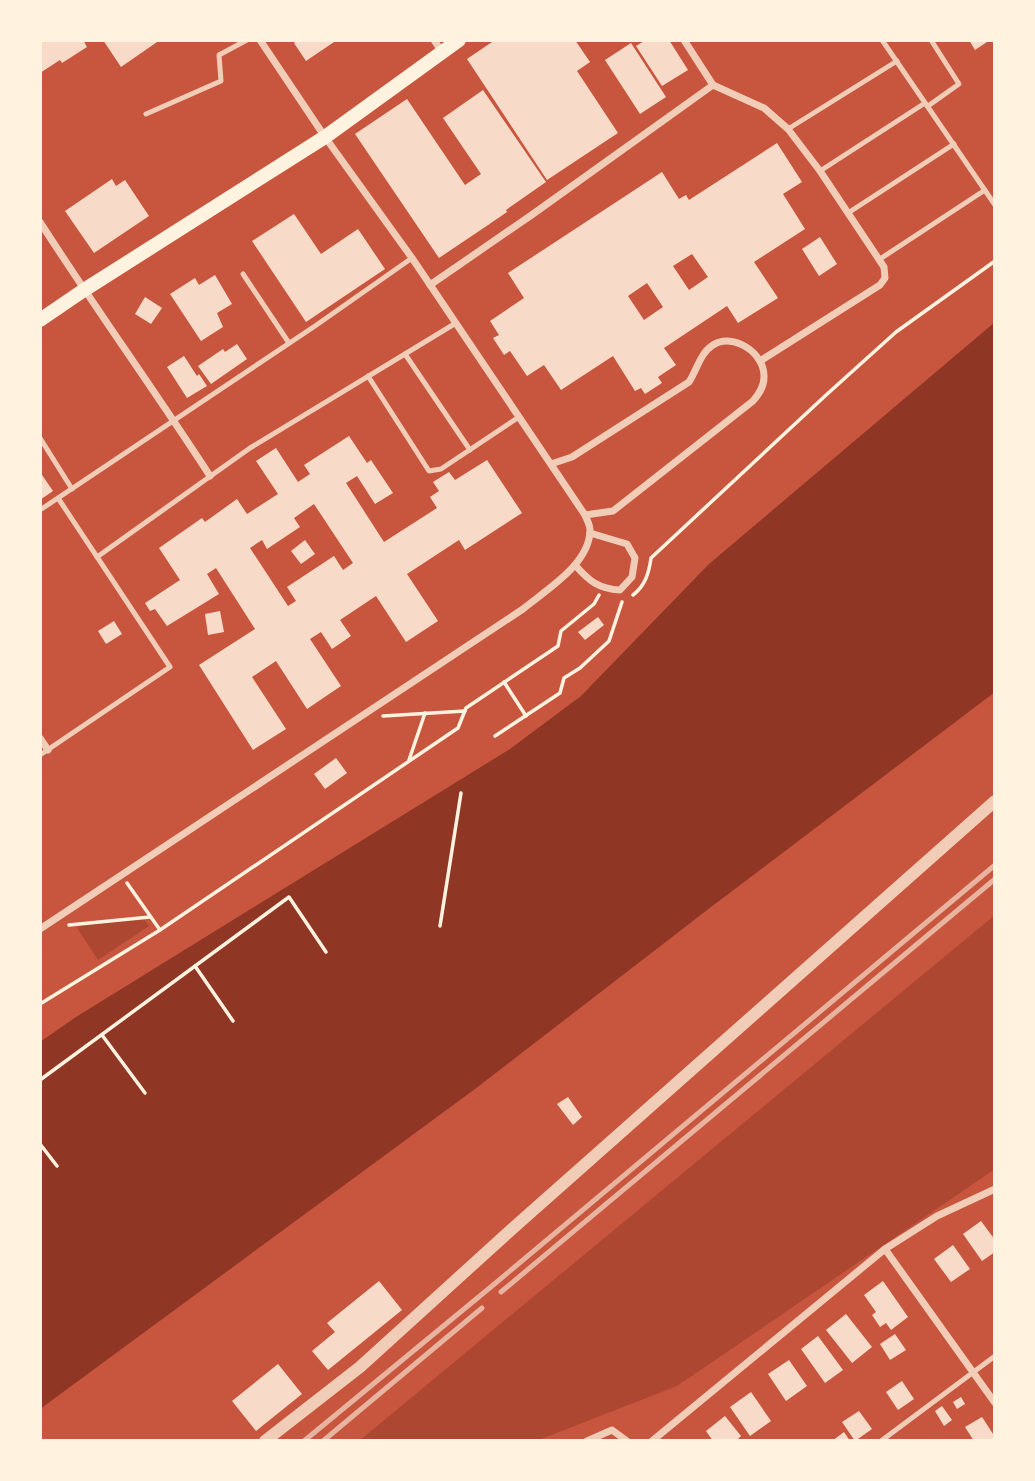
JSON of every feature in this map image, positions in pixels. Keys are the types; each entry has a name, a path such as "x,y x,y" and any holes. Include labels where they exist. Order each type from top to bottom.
{"main road":[{"path":"40,320 325,137 439,44 459,40"}],"street":[{"path":"40,929 523,609 576,566 589,541 590,527 585,515 412,258 325,137 260,40"},
{"path":"684,40 713,85 764,108 788,129 820,171 884,267 885,278 880,285 760,360"},
{"path":"430,285 713,85"},
{"path":"40,222 211,476"},
{"path":"551,464 572,457 689,382 705,351 715,343 743,344 760,360 764,375 761,390 753,401 613,511 585,515"},
{"path":"576,566 588,579 608,589 620,590 632,577 635,558 627,544 590,533"},
{"path":"40,738 48,750"},
{"path":"265,1441 360,1367 995,801"},
{"path":"652,1441 885,1249 937,1216 995,1189"},
{"path":"885,1249 995,1403"},
{"path":"587,1441 612,1430 627,1441"}],"lane":[{"path":"146,114 221,81 219,55 247,40"},
{"path":"882,40 995,205"},
{"path":"820,171 959,85 931,40"},
{"path":"788,129 897,61"},
{"path":"848,213 954,144"},
{"path":"880,259 985,190"},
{"path":"40,510 412,258"},
{"path":"243,274 289,343"},
{"path":"97,557 250,448 456,323"},
{"path":"405,354 470,450"},
{"path":"368,376 429,471 441,469 519,417"},
{"path":"40,438 72,489"},
{"path":"40,755 170,667 58,498"},
{"path":"881,1441 995,1356"}],"path":[{"path":"40,1004 160,930 458,728 467,708 558,646 561,631 594,604 603,587"},
{"path":"495,736 560,693 564,678 580,668 609,641 622,601 620,590"},
{"path":"504,682 526,716"},
{"path":"377,716 465,711"},
{"path":"409,760 425,713"},
{"path":"440,926 461,793"},
{"path":"127,883 160,930"},
{"path":"40,1080 289,897 326,952"},
{"path":"64,926 150,917"},
{"path":"195,966 233,1021"},
{"path":"102,1035 145,1093"},
{"path":"40,1144 57,1166"}],"shaded area":[{"path":"995,322 995,692 475,1089 40,1409 40,1042 76,1017 510,749 581,696 709,564"},
{"path":"995,915 995,1169 677,1386 536,1441 359,1441"},
{"path":"142,916 149,926 98,960 77,928 82,925"}],"building":[{"path":"40,40 83,40 87,47 40,73"},
{"path":"103,40 160,40 121,67"},
{"path":"297,40 337,40 306,61 294,43"},
{"path":"495,40 575,40 590,62 577,71 618,133 547,180 467,59"},
{"path":"646,40 669,40 688,70 662,86 636,46"},
{"path":"969,40 990,40 975,50"},
{"path":"631,43 666,97 640,114 605,60"},
{"path":"483,90 546,182 439,258 355,134 407,99 465,185 481,174 443,118"},
{"path":"777,143 802,182 783,194 805,229 754,262 778,298 738,323 727,306 664,348 676,365 658,377 662,383 645,394 641,388 635,391 613,356 561,390 544,365 527,376 510,351 504,355 493,338 499,335 490,321 524,298 508,273 662,172 679,199 686,195 689,200","holes":["692,254 708,277 689,290 673,266","647,283 663,307 644,320 628,296"]},
{"path":"112,179 116,186 125,180 149,216 94,253 65,211"},
{"path":"294,214 321,254 358,229 385,269 306,322 252,241"},
{"path":"820,237 837,264 819,276 802,249"},
{"path":"215,275 232,304 217,313 223,327 201,341 170,294 195,278 199,285"},
{"path":"145,297 162,308 151,324 135,314"},
{"path":"237,344 247,359 211,384 198,366 223,349 225,352"},
{"path":"184,356 207,386 187,398 167,367"},
{"path":"349,436 367,463 371,460 393,493 375,504 357,476 346,483 384,542 437,508 430,497 439,491 433,482 449,472 455,480 487,460 522,513 465,550 459,540 407,574 438,621 406,642 376,596 340,620 351,636 332,649 321,632 310,639 341,686 307,709 276,661 252,677 286,729 253,750 199,665 255,629 216,568 207,574 219,594 167,626 155,609 150,611 145,603 180,580 159,548 202,518 205,522 237,499 247,514 278,494 256,461 276,448 298,482 310,474 304,465","holes":["314,504 353,563 343,570 334,556 287,587 296,601 288,606 250,548 262,540 267,549 300,527 294,518"]},
{"path":"40,472 53,491 40,500"},
{"path":"305,540 315,554 301,564 291,551"},
{"path":"220,611 224,632 208,635 205,614"},
{"path":"598,617 604,625 585,640 578,632"},
{"path":"114,621 122,634 106,644 98,631"},
{"path":"336,758 347,773 325,789 314,774"},
{"path":"568,1097 582,1117 573,1125 557,1104"},
{"path":"981,1221 995,1240 995,1252 982,1261 963,1234"},
{"path":"953,1245 970,1269 951,1282 934,1259"},
{"path":"379,1281 402,1310 328,1370 312,1351 335,1332 327,1323"},
{"path":"883,1281 908,1317 891,1330 886,1323 880,1327 872,1315 876,1312 864,1295"},
{"path":"846,1314 872,1347 852,1363 826,1330"},
{"path":"895,1334 906,1350 890,1360 880,1344"},
{"path":"818,1336 843,1370 825,1383 801,1349"},
{"path":"789,1360 807,1386 786,1401 768,1374"},
{"path":"278,1364 302,1394 256,1431 232,1401"},
{"path":"902,1381 914,1399 898,1410 886,1392"},
{"path":"751,1392 771,1421 750,1436 730,1407"},
{"path":"961,1397 965,1404 957,1409 953,1402"},
{"path":"942,1406 952,1420 944,1426 935,1411"},
{"path":"859,1411 872,1429 855,1441 842,1422"},
{"path":"725,1416 741,1436 736,1441 713,1441 706,1431"},
{"path":"982,1417 995,1441 974,1441 965,1427"},
{"path":"844,1432 850,1441 832,1441"}],"railway":[{"path":"304,1441 995,865"},
{"path":"501,1292 995,879"},
{"path":"323,1441 482,1308"}]}
